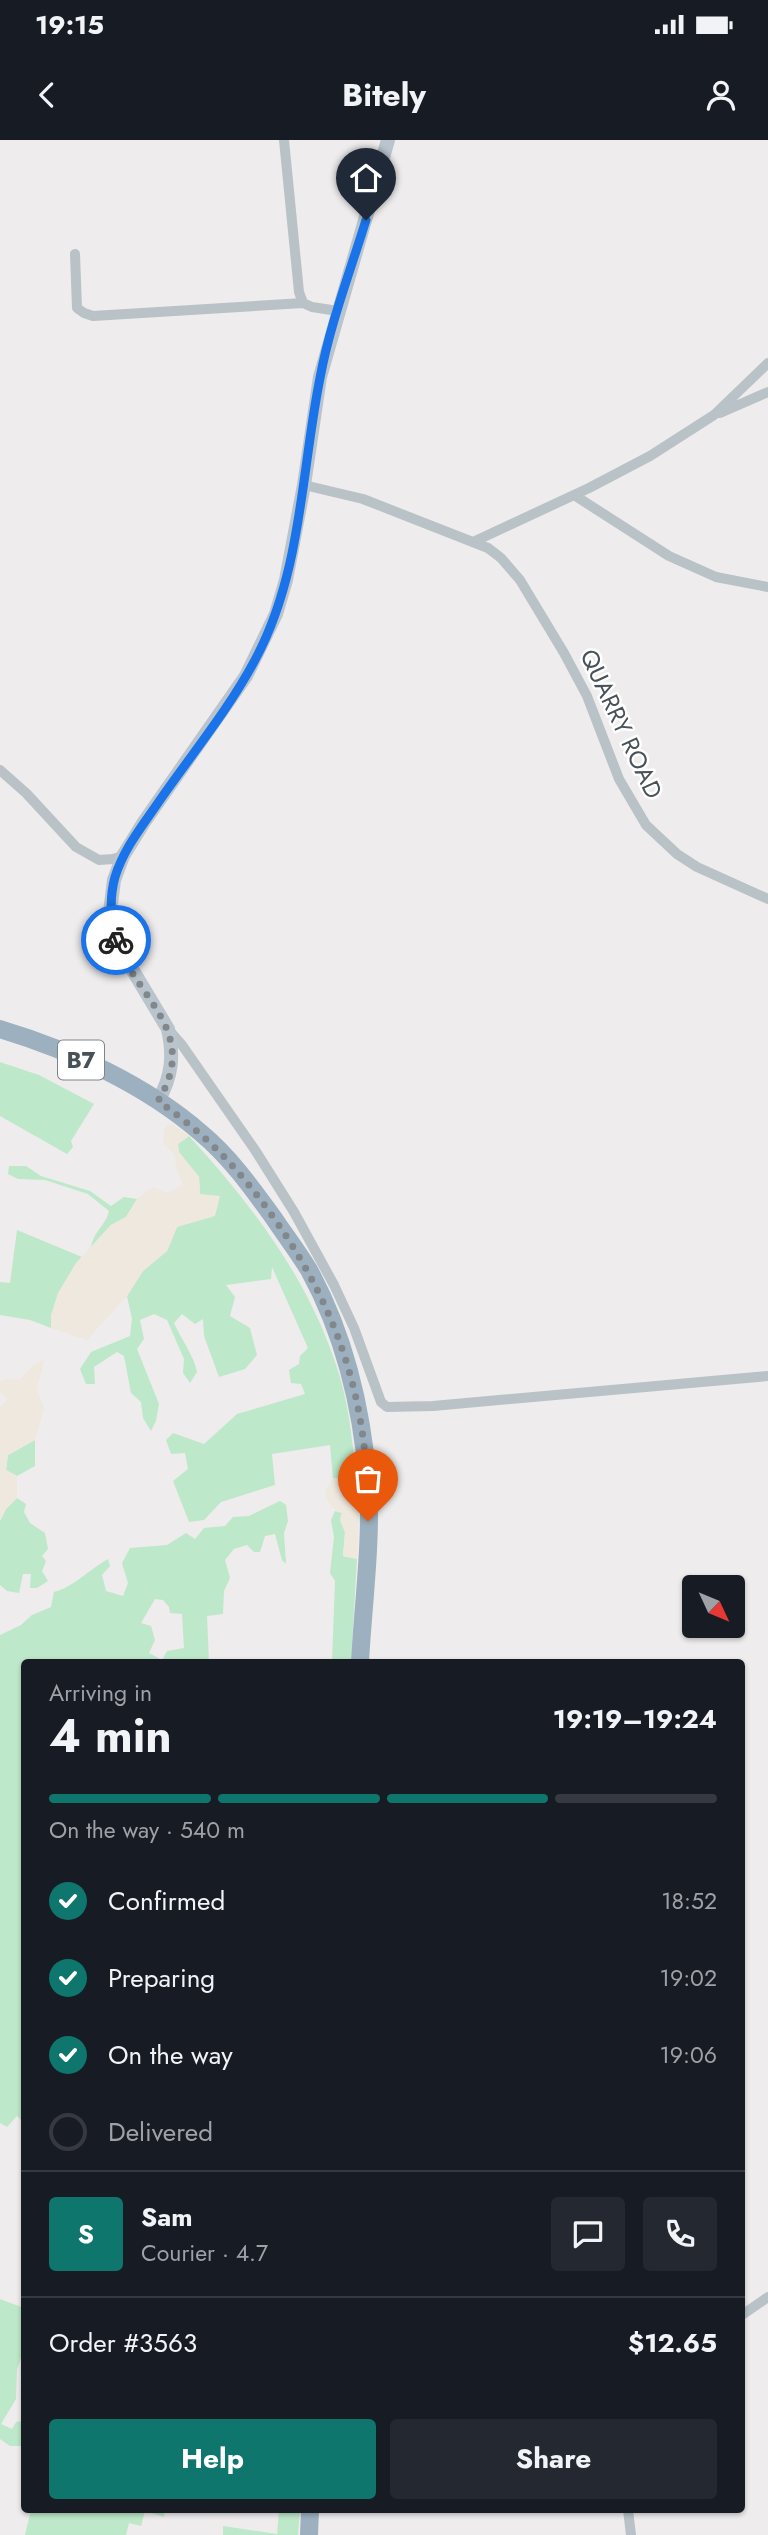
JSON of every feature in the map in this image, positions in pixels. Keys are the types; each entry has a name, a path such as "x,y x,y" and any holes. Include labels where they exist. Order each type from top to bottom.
{"highway":[{"name":"B7","path":"0,1029 31,1038 97,1067 158,1101 186,1121 216,1147 261,1200 307,1268 340,1339 362,1426 368,1485 360,1659"},
{"path":"309,2535 310,2513"}],"main road":[{"path":"158,1101 166,1087 172,1066 168,1029 124,956 114,933 110,912 111,897 123,856 235,694 276,614 286,580 304,485 320,377 388,140"}],"street":[{"path":"284,140 299,292 303,303"},
{"path":"75,254 78,308 89,315 303,303 338,311"},
{"path":"714,415 768,363"},
{"path":"473,542 640,462 714,415 768,392"},
{"name":"QUARRY ROAD","path":"304,485 363,499 495,553 520,580 582,687 618,779 646,825 677,854 697,867 768,899"},
{"path":"574,495 669,556 716,577 768,587"},
{"path":"0,770 26,793 76,847 99,860 123,856"},
{"path":"168,1029 255,1150 294,1212 334,1285 354,1328 381,1402 387,1407 433,1406 768,1376"},
{"path":"745,2313 768,2297"},
{"path":"628,2513 631,2535"}],"green space":[{"path":"0,1062 39,1075 94,1104 71,1141 73,1147 67,1154 0,1116"},
{"path":"189,1136 236,1190 278,1247 313,1308 343,1388 351,1429 357,1486 340,1478 333,1478 330,1445 272,1454 275,1485 221,1502 204,1520 189,1522 173,1481 188,1469 185,1453 171,1454 166,1440 173,1433 204,1444 237,1414 305,1394 301,1384 291,1383 289,1370 299,1364 300,1356 308,1348 272,1267 271,1279 226,1285 235,1297 230,1316 250,1328 257,1355 245,1369 219,1377 204,1336 203,1319 195,1324 182,1314 174,1323 197,1372 190,1383 183,1373 184,1359 167,1320 154,1314 140,1320 144,1339 137,1349 159,1404 151,1431 143,1418 141,1402 131,1393 124,1356 117,1352 94,1367 95,1384 86,1384 80,1369 91,1352 130,1336 132,1319 127,1296 143,1271 167,1251 177,1227 200,1194 199,1177 179,1152 178,1144"},
{"path":"9,1166 26,1166 41,1176 90,1191 111,1206 124,1197 137,1199 126,1217 111,1225 91,1247 109,1211 88,1194 45,1180 18,1179 8,1174"},
{"path":"17,1230 82,1257 51,1315 51,1328 30,1320 0,1315 0,1282 10,1283"},
{"path":"35,1440 35,1466 17,1476 6,1470 8,1455"},
{"path":"17,1498 26,1504 24,1512 30,1523 45,1533 48,1549 42,1556 46,1561 42,1571 48,1581 37,1588 30,1588 31,1574 23,1574 19,1593 7,1591 0,1585 0,1521 6,1509"},
{"path":"280,1501 286,1505 286,1564 282,1560 275,1534 265,1536 260,1552 254,1552 247,1545 234,1549 225,1560 230,1578 224,1591 223,1614 207,1616 209,1659 163,1659 167,1651 184,1648 182,1614 170,1613 163,1600 155,1599 141,1623 151,1626 155,1640 149,1653 160,1659 21,1659 21,2120 17,2116 7,2127 0,2123 0,1635 21,1625 32,1615 51,1607 54,1592 68,1587 108,1559 110,1566 102,1575 106,1591 123,1596 128,1583 122,1563 130,1548 167,1545 186,1533 195,1539 204,1528 225,1526 233,1517 249,1516"},
{"path":"335,1511 342,1513 340,1520 345,1532 343,1556 357,1559 351,1659 332,1659 335,1581 330,1573 334,1537 331,1520"},
{"path":"0,2299 21,2307 21,2357 17,2370 16,2399 1,2424 12,2429 16,2422 21,2421 21,2446 10,2446 0,2439"},
{"path":"30,2513 144,2513 141,2526 129,2523 126,2535 25,2535"},
{"path":"279,2513 300,2513 298,2535 223,2535 223,2526 277,2534"}],"sand":[{"path":"171,1123 189,1136 178,1144 179,1153 199,1177 200,1194 220,1196 215,1216 177,1227 167,1251 143,1271 127,1296 87,1340 51,1328 51,1315 58,1293 76,1263 111,1225 126,1217 137,1199 153,1187 166,1193 183,1185 176,1168 175,1155 163,1143 164,1129"},
{"path":"44,1360 37,1388 44,1409 35,1440 8,1455 6,1470 17,1476 17,1498 6,1509 0,1521 0,1407 8,1399 0,1392 0,1382 5,1379 19,1380 35,1364"},
{"path":"333,1478 340,1478 357,1486 357,1559 343,1556 345,1532 340,1519 342,1513 330,1505 325,1492"}],"way so far":[{"path":"116,940 168,1029 172,1066 166,1087 158,1101 202,1134 249,1185 307,1268 323,1297 340,1339 352,1380 362,1432 368,1485 368,1521"}],"route":[{"path":"116,940 111,922 111,897 123,856 235,694 255,660 276,614 286,580 304,485 320,377 366,220"}]}
